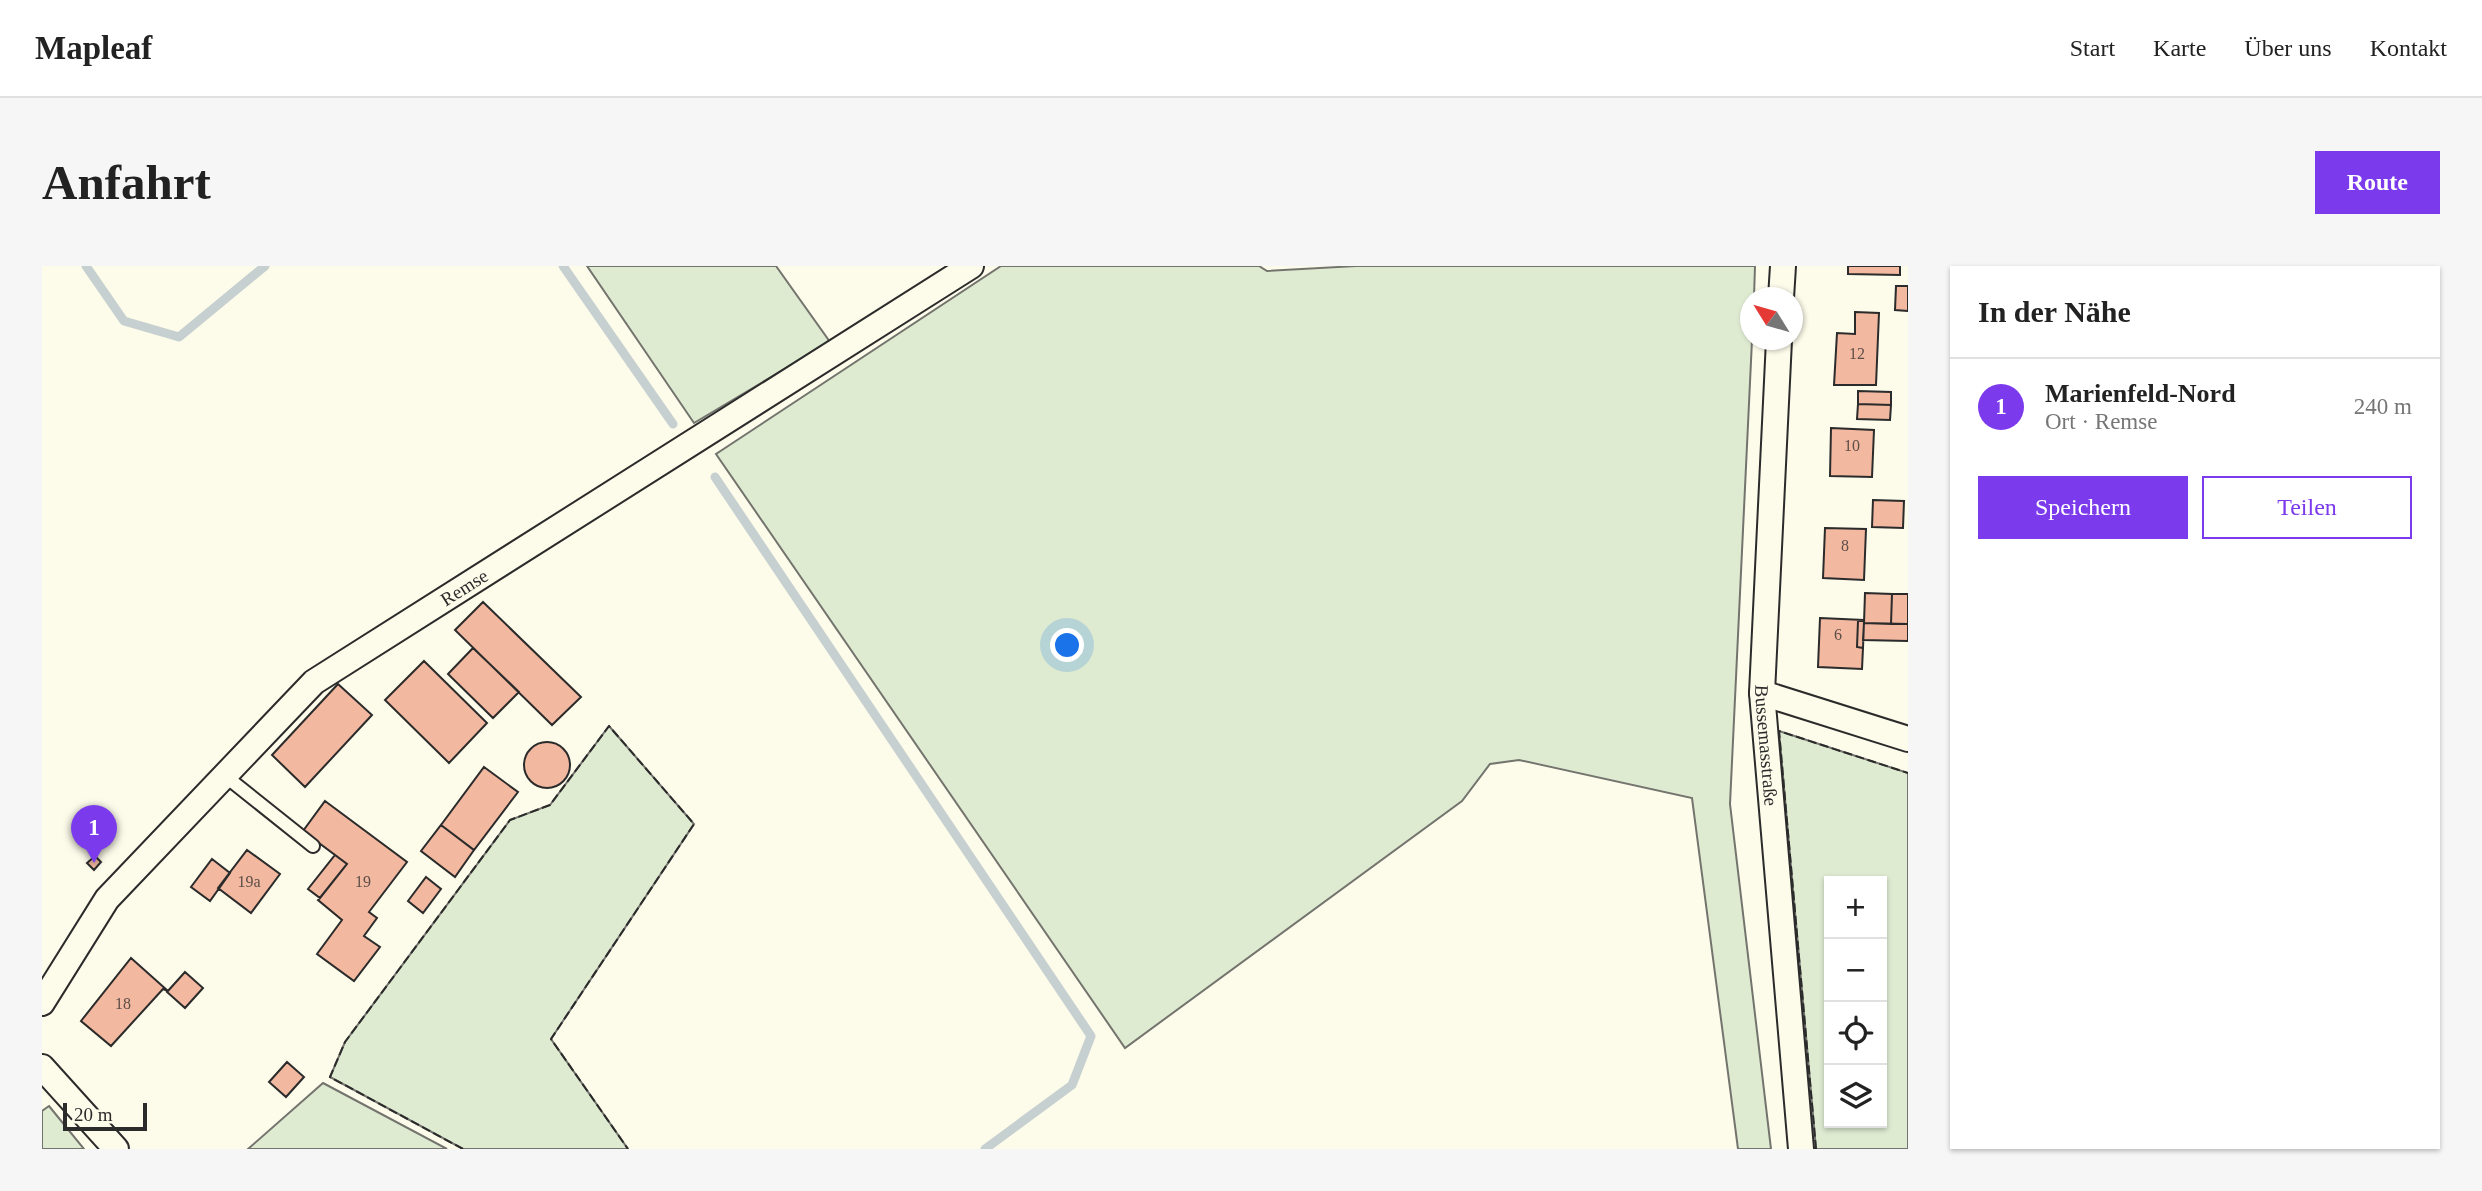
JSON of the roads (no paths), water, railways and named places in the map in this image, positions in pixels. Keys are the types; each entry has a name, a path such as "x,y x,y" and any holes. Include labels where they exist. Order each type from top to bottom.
{"street":[{"name":"Remse","path":"42,1003 107,900 314,682 971,266"},
{"path":"1782,287 1783,266"},
{"name":"Bussemasstraße","path":"1779,350 1762,694 1801,1149"},
{"path":"1762,694 1908,739"},
{"path":"42,1067 116,1149"}],"lane":[{"path":"224,775 313,846"}],"waterway":[{"path":"86,266 124,321 179,337 265,266"},
{"path":"563,266 673,424"},
{"path":"715,477 1091,1036 1072,1085 985,1149"}],"place":[{"name":"Marienfeld-Nord","path":"94,863"}]}
